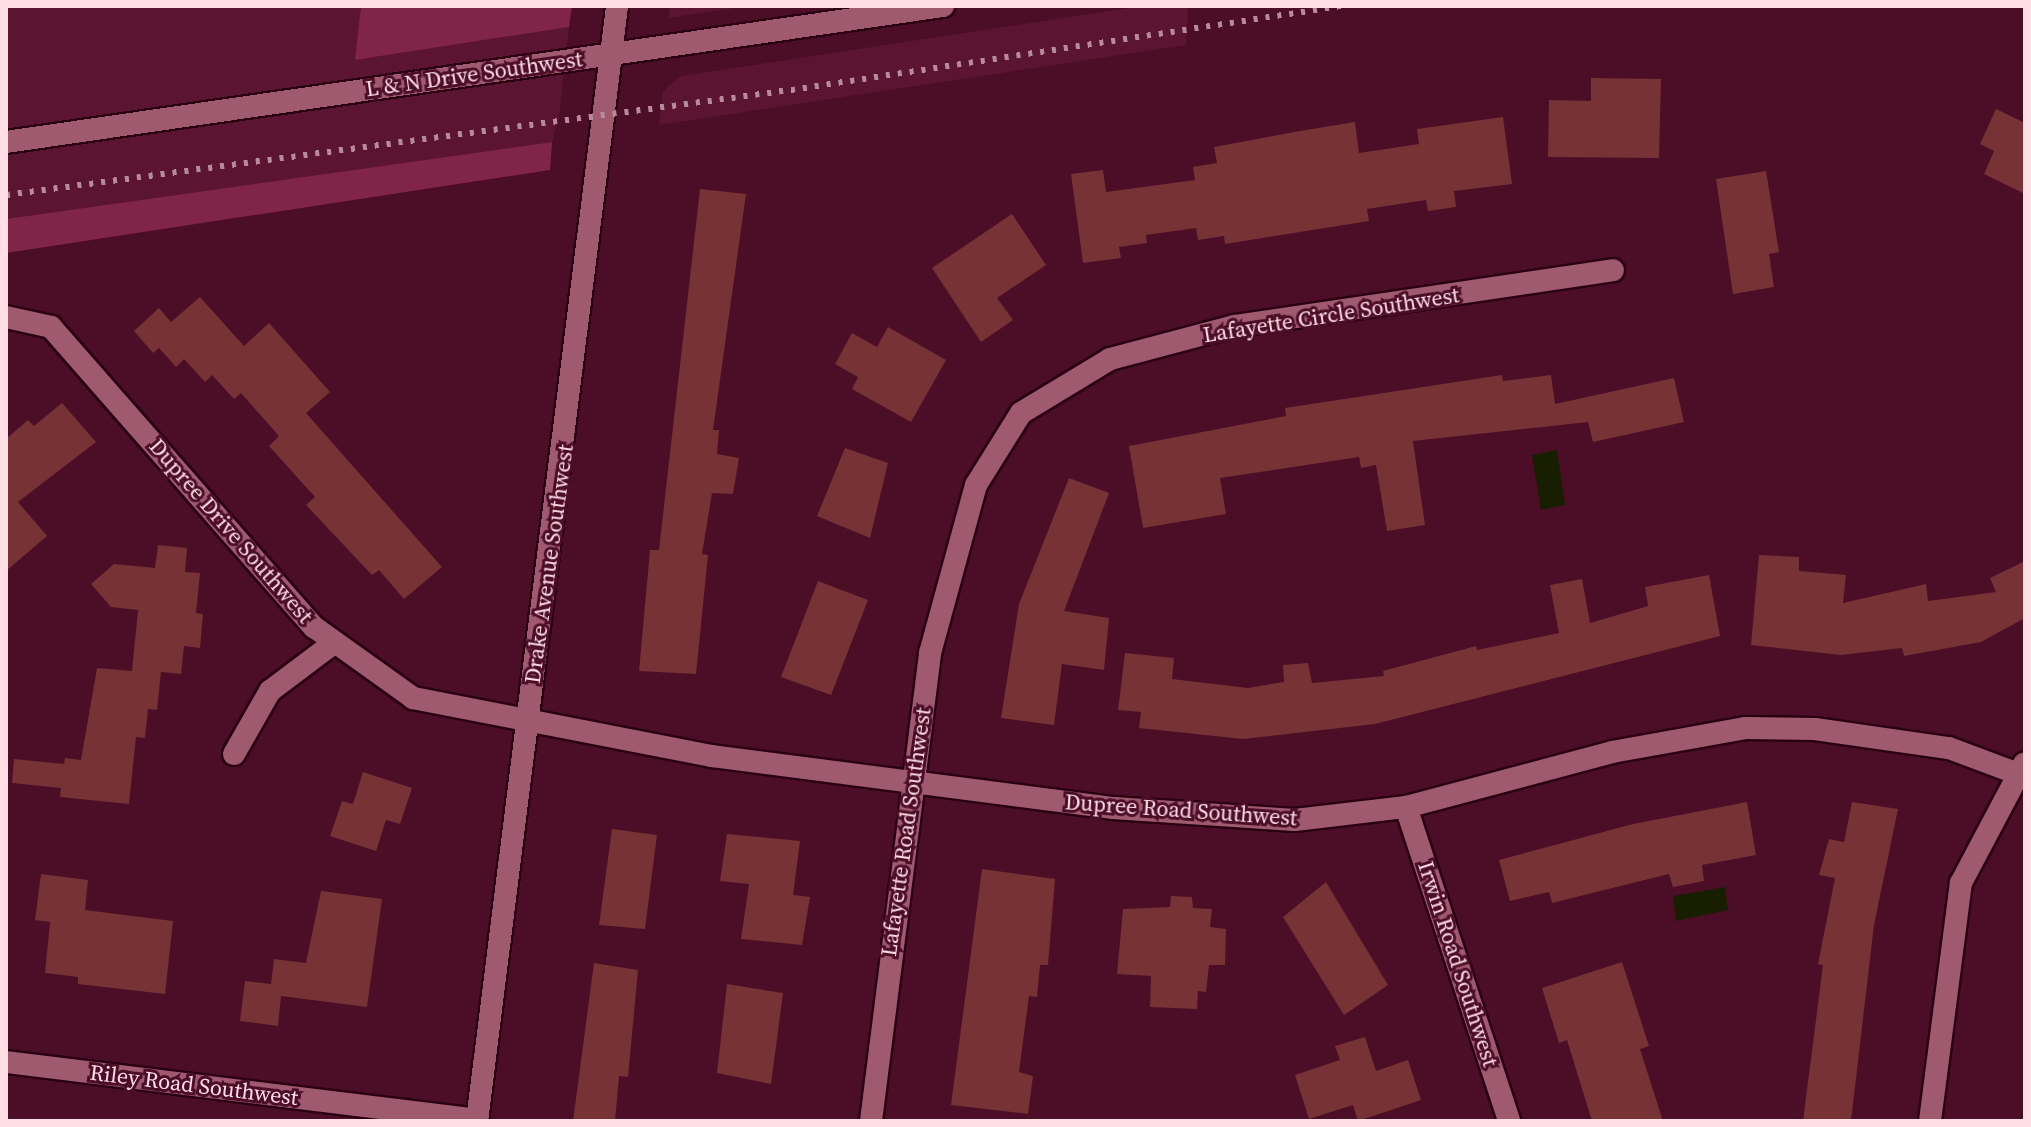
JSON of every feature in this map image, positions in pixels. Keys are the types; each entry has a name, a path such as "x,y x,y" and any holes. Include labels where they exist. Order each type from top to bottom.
{"street":[{"name":"Drake Avenue Southwest","path":"477,1120 617,6"},
{"name":"L & N Drive Southwest","path":"6,142 943,6"},
{"name":"Lafayette Circle Southwest","path":"959,546 976,485 1021,413 1110,359 1235,326 1613,270"},
{"name":"Dupree Drive Southwest","path":"6,317 51,327 314,627 413,698 528,720"},
{"name":"Lafayette Road Southwest","path":"871,1121 930,653 959,546"},
{"path":"234,754 270,691 335,642"},
{"name":"Dupree Road Southwest","path":"528,720 712,756 1113,808 1295,820 1406,807 1612,752 1745,728 1815,729 1949,748 2021,768"},
{"path":"1930,1121 1961,883 2021,768"},
{"name":"Irwin Road Southwest","path":"1406,807 1509,1121"},
{"name":"Riley Road Southwest","path":"6,1062 477,1120"}],"shaded area":[{"path":"6,6 361,6 355,60 569,27 559,118 552,142 6,219"},
{"path":"361,6 572,6 569,27 355,60"},
{"path":"670,6 748,6 668,18"},
{"path":"1142,6 1188,6 1186,45 659,125 663,91 681,76"},
{"path":"552,142 550,170 6,253 6,219"},
{"path":"1557,450 1565,505 1541,510 1532,455"},
{"path":"1725,887 1728,910 1676,921 1673,896"}],"building":[{"path":"1591,78 1661,79 1659,158 1548,157 1549,100 1591,101"},
{"path":"1996,109 2025,123 2025,194 1984,174 1994,151 1980,144"},
{"path":"1503,117 1512,184 1454,191 1456,207 1428,211 1426,200 1367,209 1369,221 1225,244 1224,236 1198,240 1196,228 1146,235 1147,243 1119,247 1121,258 1083,263 1071,174 1103,170 1106,192 1195,180 1193,167 1217,163 1214,147 1355,122 1359,153 1419,144 1417,129"},
{"path":"1766,171 1779,252 1769,254 1774,287 1733,294 1716,179"},
{"path":"700,189 746,194 713,430 719,430 717,454 739,458 733,494 712,493 702,554 708,555 696,674 639,671 650,550 659,550"},
{"path":"1012,214 1046,265 997,298 1013,320 981,342 932,268"},
{"path":"200,297 244,346 269,323 330,392 306,413 442,567 404,599 379,570 372,575 306,505 315,497 269,446 279,436 241,393 234,399 212,375 205,382 184,359 176,367 159,348 153,353 134,331 159,308 171,322"},
{"path":"888,327 946,360 911,422 852,389 858,377 835,364 852,333 877,347"},
{"path":"1502,375 1503,381 1551,375 1555,404 1674,378 1684,422 1593,442 1588,422 1413,441 1425,525 1387,531 1376,465 1361,468 1359,457 1220,478 1226,514 1143,528 1129,446 1286,416 1285,408"},
{"path":"62,403 96,442 18,502 47,536 6,571 6,439 28,420 34,426"},
{"path":"845,448 888,463 870,538 817,516"},
{"path":"1069,478 1109,493 1064,611 1109,618 1104,670 1062,664 1054,725 1001,718 1019,604"},
{"path":"158,545 187,548 185,572 200,573 196,613 203,614 200,648 184,646 181,674 161,672 157,710 148,709 145,738 136,737 129,804 60,797 61,788 12,783 14,759 64,764 65,758 81,760 97,668 132,671 138,610 111,607 91,584 114,564 155,568"},
{"path":"1759,555 1799,557 1799,571 1846,575 1843,603 1926,584 1928,601 1996,592 1990,578 2025,561 2025,618 1981,642 1904,656 1902,648 1841,655 1751,645"},
{"path":"1709,575 1720,636 1375,724 1243,739 1139,728 1141,712 1118,710 1125,653 1174,658 1172,679 1248,688 1284,682 1283,665 1308,663 1312,683 1384,676 1383,671 1476,646 1477,650 1559,633 1550,585 1582,579 1590,623 1648,606 1645,587"},
{"path":"818,581 868,600 831,695 781,677"},
{"path":"363,772 412,788 400,824 386,820 376,851 330,836 342,801 353,804"},
{"path":"1747,802 1756,855 1702,865 1704,881 1673,887 1669,874 1552,903 1549,892 1510,901 1499,860 1633,824"},
{"path":"1852,802 1898,809 1874,925 1851,1121 1803,1121 1823,965 1818,964 1835,878 1819,875 1829,839 1844,842"},
{"path":"612,829 657,835 645,929 599,925"},
{"path":"727,834 800,841 793,895 810,897 802,945 741,939 749,884 720,881"},
{"path":"982,869 1055,879 1048,965 1040,965 1037,997 1029,996 1019,1072 1033,1076 1028,1114 951,1105"},
{"path":"41,874 88,880 85,910 173,921 165,994 78,984 78,977 45,973 50,922 35,920"},
{"path":"1326,882 1388,985 1344,1015 1283,917"},
{"path":"321,891 382,899 367,1007 281,996 278,1026 240,1021 245,981 271,984 274,959 306,963"},
{"path":"1171,896 1192,897 1193,908 1212,909 1210,927 1226,929 1225,965 1209,965 1206,992 1198,991 1197,1009 1150,1007 1151,976 1117,974 1123,909 1170,907"},
{"path":"1622,962 1649,1046 1640,1049 1663,1121 1592,1121 1567,1040 1559,1043 1542,988"},
{"path":"594,963 638,970 628,1077 619,1076 615,1121 573,1121"},
{"path":"727,984 783,993 771,1084 717,1073"},
{"path":"1365,1037 1376,1071 1408,1060 1421,1100 1358,1121 1353,1105 1309,1119 1295,1075 1340,1060 1335,1046"}],"railway":[{"path":"6,195 791,90 1341,6"}]}
